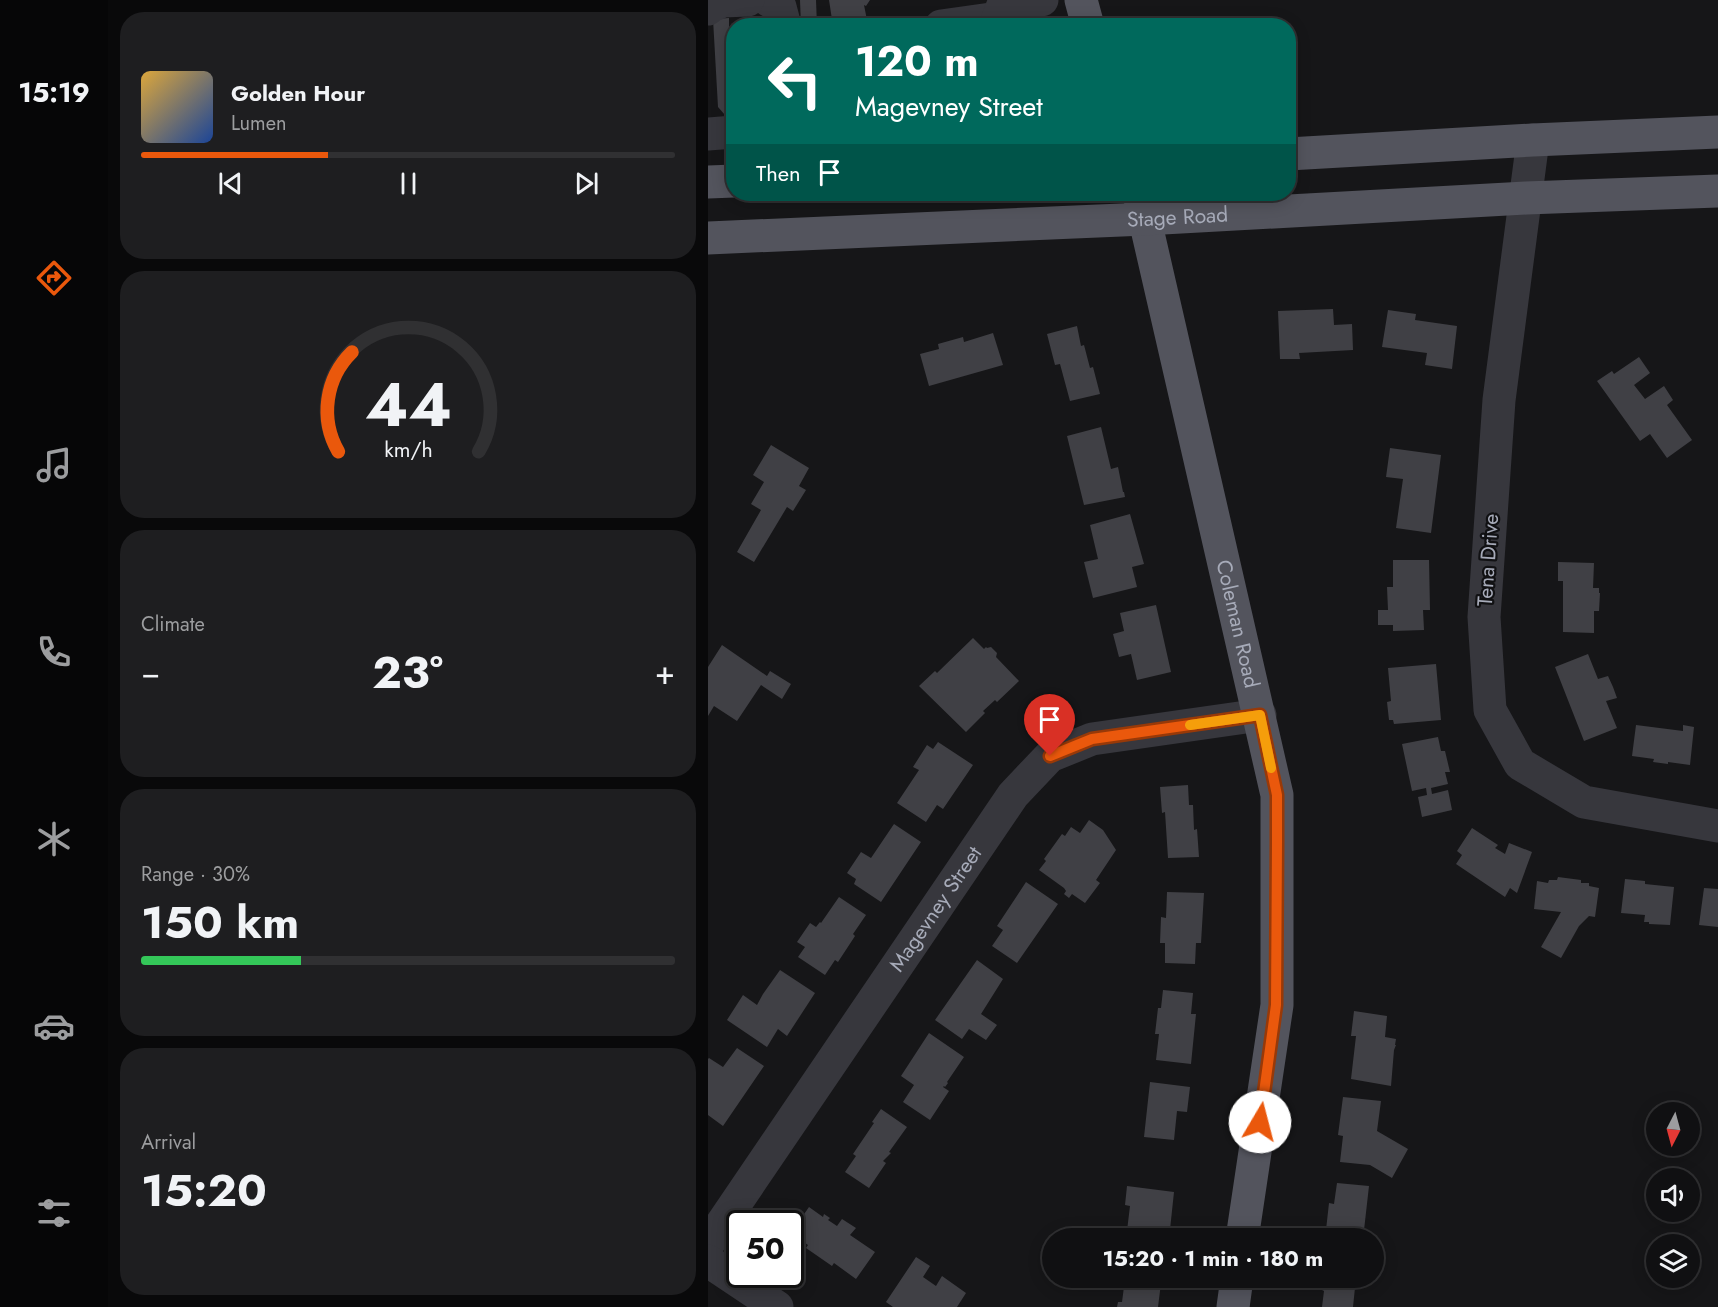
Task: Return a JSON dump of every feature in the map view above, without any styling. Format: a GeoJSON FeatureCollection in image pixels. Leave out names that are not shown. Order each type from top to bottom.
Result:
{"type":"FeatureCollection","features":[{"type":"Feature","properties":{"kind":"main road"},"geometry":{"type":"LineString","coordinates":[[1081,0],[1086,18]]}},
{"type":"Feature","properties":{"kind":"main road"},"geometry":{"type":"LineString","coordinates":[[1296,154],[1718,132]]}},
{"type":"Feature","properties":{"kind":"main road"},"geometry":{"type":"LineString","coordinates":[[708,183],[726,182]]}},
{"type":"Feature","properties":{"kind":"main road","name":"Stage Road"},"geometry":{"type":"LineString","coordinates":[[708,238],[1142,206],[1526,198],[1718,191]]}},
{"type":"Feature","properties":{"kind":"main road","name":"Coleman Road"},"geometry":{"type":"LineString","coordinates":[[1142,206],[1277,795],[1276,1005],[1244,1228]]}},
{"type":"Feature","properties":{"kind":"main road"},"geometry":{"type":"LineString","coordinates":[[1233,1307],[1236,1288]]}},
{"type":"Feature","properties":{"kind":"street"},"geometry":{"type":"LineString","coordinates":[[708,9],[723,1],[748,0]]}},
{"type":"Feature","properties":{"kind":"street"},"geometry":{"type":"LineString","coordinates":[[768,0],[780,7],[783,18]]}},
{"type":"Feature","properties":{"kind":"street"},"geometry":{"type":"LineString","coordinates":[[998,18],[1003,5],[1041,0]]}},
{"type":"Feature","properties":{"kind":"street"},"geometry":{"type":"LineString","coordinates":[[708,134],[726,133]]}},
{"type":"Feature","properties":{"kind":"street","name":"Tena Drive"},"geometry":{"type":"LineString","coordinates":[[1533,140],[1499,400],[1484,617],[1490,710],[1520,764],[1584,802],[1718,826]]}},
{"type":"Feature","properties":{"kind":"street","name":"Magevney Street"},"geometry":{"type":"LineString","coordinates":[[708,1244],[1013,795],[1050,756],[1092,739],[1260,715]]}},
{"type":"Feature","properties":{"kind":"street"},"geometry":{"type":"LineString","coordinates":[[708,1261],[777,1307]]}},
{"type":"Feature","properties":{"kind":"building"},"geometry":{"type":"Polygon","coordinates":[[[800,0],[816,0],[817,18],[801,18],[800,0]]]}},
{"type":"Feature","properties":{"kind":"building"},"geometry":{"type":"Polygon","coordinates":[[[829,0],[870,0],[866,6],[864,5],[867,18],[832,18],[829,0]]]}},
{"type":"Feature","properties":{"kind":"building"},"geometry":{"type":"Polygon","coordinates":[[[766,16],[766,18],[750,18],[766,16]]]}},
{"type":"Feature","properties":{"kind":"building"},"geometry":{"type":"Polygon","coordinates":[[[726,18],[726,115],[718,107],[713,19],[726,18]]]}},
{"type":"Feature","properties":{"kind":"building"},"geometry":{"type":"Polygon","coordinates":[[[1333,309],[1334,325],[1352,324],[1353,350],[1299,353],[1300,359],[1280,359],[1278,311],[1333,309]]]}},
{"type":"Feature","properties":{"kind":"building"},"geometry":{"type":"Polygon","coordinates":[[[1388,310],[1416,314],[1415,320],[1457,326],[1452,369],[1425,365],[1427,353],[1382,347],[1388,310]]]}},
{"type":"Feature","properties":{"kind":"building"},"geometry":{"type":"Polygon","coordinates":[[[1077,326],[1081,346],[1084,345],[1090,368],[1093,367],[1100,394],[1070,401],[1060,364],[1055,365],[1047,334],[1077,326]]]}},
{"type":"Feature","properties":{"kind":"building"},"geometry":{"type":"Polygon","coordinates":[[[993,333],[1003,365],[929,386],[920,354],[939,349],[938,344],[963,337],[964,342],[993,333]]]}},
{"type":"Feature","properties":{"kind":"building"},"geometry":{"type":"Polygon","coordinates":[[[1639,357],[1650,373],[1634,385],[1645,399],[1664,386],[1673,400],[1667,405],[1692,440],[1667,458],[1650,434],[1640,441],[1597,381],[1612,371],[1614,374],[1639,357]]]}},
{"type":"Feature","properties":{"kind":"building"},"geometry":{"type":"Polygon","coordinates":[[[1101,427],[1111,469],[1118,467],[1125,497],[1084,505],[1067,436],[1101,427]]]}},
{"type":"Feature","properties":{"kind":"building"},"geometry":{"type":"Polygon","coordinates":[[[771,445],[809,468],[799,486],[806,490],[793,511],[787,507],[754,562],[737,552],[761,510],[751,504],[764,482],[753,475],[771,445]]]}},
{"type":"Feature","properties":{"kind":"building"},"geometry":{"type":"Polygon","coordinates":[[[1390,448],[1441,455],[1431,533],[1396,528],[1403,479],[1386,477],[1390,448]]]}},
{"type":"Feature","properties":{"kind":"building"},"geometry":{"type":"Polygon","coordinates":[[[1130,514],[1144,564],[1132,567],[1137,587],[1093,598],[1084,562],[1098,559],[1090,525],[1130,514]]]}},
{"type":"Feature","properties":{"kind":"building"},"geometry":{"type":"Polygon","coordinates":[[[1393,560],[1429,560],[1430,610],[1423,610],[1424,630],[1393,631],[1393,625],[1378,625],[1378,610],[1388,610],[1387,587],[1393,587],[1393,560]]]}},
{"type":"Feature","properties":{"kind":"building"},"geometry":{"type":"Polygon","coordinates":[[[1558,562],[1594,563],[1593,588],[1599,588],[1600,593],[1599,611],[1594,611],[1594,633],[1563,632],[1563,581],[1558,581],[1558,562]]]}},
{"type":"Feature","properties":{"kind":"building"},"geometry":{"type":"Polygon","coordinates":[[[1156,605],[1171,672],[1137,680],[1131,654],[1119,657],[1113,634],[1124,631],[1120,613],[1156,605]]]}},
{"type":"Feature","properties":{"kind":"building"},"geometry":{"type":"Polygon","coordinates":[[[973,638],[984,649],[991,647],[997,653],[996,657],[1019,681],[997,702],[995,700],[983,711],[985,713],[966,732],[919,686],[935,671],[937,673],[973,638]]]}},
{"type":"Feature","properties":{"kind":"building"},"geometry":{"type":"Polygon","coordinates":[[[722,645],[767,676],[770,671],[791,684],[782,699],[761,685],[737,721],[714,706],[708,716],[708,667],[722,645]]]}},
{"type":"Feature","properties":{"kind":"building"},"geometry":{"type":"Polygon","coordinates":[[[1588,654],[1598,679],[1608,676],[1613,687],[1617,698],[1606,701],[1617,728],[1584,741],[1555,667],[1588,654]]]}},
{"type":"Feature","properties":{"kind":"building"},"geometry":{"type":"Polygon","coordinates":[[[1436,664],[1441,720],[1394,724],[1393,720],[1389,720],[1387,702],[1391,701],[1388,668],[1436,664]]]}},
{"type":"Feature","properties":{"kind":"building"},"geometry":{"type":"Polygon","coordinates":[[[1636,725],[1683,731],[1683,725],[1694,727],[1690,765],[1653,762],[1654,759],[1632,756],[1636,725]]]}},
{"type":"Feature","properties":{"kind":"building"},"geometry":{"type":"Polygon","coordinates":[[[1438,737],[1441,751],[1445,751],[1450,772],[1445,772],[1448,784],[1431,788],[1432,794],[1448,790],[1452,810],[1422,817],[1418,797],[1427,795],[1426,788],[1412,791],[1402,744],[1438,737]]]}},
{"type":"Feature","properties":{"kind":"building"},"geometry":{"type":"Polygon","coordinates":[[[938,742],[973,765],[943,809],[937,805],[926,822],[897,803],[919,770],[913,767],[927,745],[933,749],[938,742]]]}},
{"type":"Feature","properties":{"kind":"building"},"geometry":{"type":"Polygon","coordinates":[[[1188,785],[1189,805],[1193,805],[1194,830],[1197,829],[1199,857],[1168,858],[1165,812],[1162,813],[1160,787],[1188,785]]]}},
{"type":"Feature","properties":{"kind":"building"},"geometry":{"type":"Polygon","coordinates":[[[1089,820],[1103,830],[1116,850],[1096,880],[1100,883],[1085,903],[1072,894],[1069,898],[1064,894],[1066,891],[1064,888],[1039,870],[1062,834],[1065,836],[1071,827],[1080,833],[1089,820]]]}},
{"type":"Feature","properties":{"kind":"building"},"geometry":{"type":"Polygon","coordinates":[[[894,824],[921,842],[881,902],[854,884],[856,879],[847,873],[861,852],[871,858],[894,824]]]}},
{"type":"Feature","properties":{"kind":"building"},"geometry":{"type":"Polygon","coordinates":[[[1472,828],[1498,845],[1495,848],[1505,854],[1509,843],[1532,852],[1517,893],[1510,888],[1505,897],[1456,864],[1462,855],[1457,851],[1472,828]]]}},
{"type":"Feature","properties":{"kind":"building"},"geometry":{"type":"Polygon","coordinates":[[[1558,877],[1581,880],[1581,883],[1589,883],[1589,886],[1599,888],[1595,917],[1589,916],[1579,926],[1561,958],[1541,947],[1561,912],[1534,909],[1537,881],[1548,883],[1549,880],[1557,880],[1558,877]]]}},
{"type":"Feature","properties":{"kind":"building"},"geometry":{"type":"Polygon","coordinates":[[[1625,879],[1674,887],[1670,925],[1649,924],[1649,922],[1644,922],[1645,915],[1621,913],[1625,879]]]}},
{"type":"Feature","properties":{"kind":"building"},"geometry":{"type":"Polygon","coordinates":[[[1026,882],[1058,904],[1017,963],[992,946],[1003,930],[997,926],[1026,882]]]}},
{"type":"Feature","properties":{"kind":"building"},"geometry":{"type":"Polygon","coordinates":[[[1704,888],[1718,889],[1718,927],[1699,925],[1704,888]]]}},
{"type":"Feature","properties":{"kind":"building"},"geometry":{"type":"Polygon","coordinates":[[[1167,892],[1204,893],[1201,943],[1196,943],[1195,964],[1165,963],[1165,943],[1160,943],[1161,917],[1166,918],[1167,892]]]}},
{"type":"Feature","properties":{"kind":"building"},"geometry":{"type":"Polygon","coordinates":[[[839,897],[866,915],[838,962],[835,960],[825,975],[798,957],[805,947],[797,942],[810,923],[816,927],[821,923],[839,897]]]}},
{"type":"Feature","properties":{"kind":"building"},"geometry":{"type":"Polygon","coordinates":[[[977,960],[1003,979],[981,1014],[997,1025],[986,1040],[969,1029],[962,1039],[935,1020],[977,960]]]}},
{"type":"Feature","properties":{"kind":"building"},"geometry":{"type":"Polygon","coordinates":[[[780,970],[815,993],[787,1036],[778,1029],[767,1047],[727,1020],[743,995],[757,1005],[780,970]]]}},
{"type":"Feature","properties":{"kind":"building"},"geometry":{"type":"Polygon","coordinates":[[[1163,990],[1193,993],[1191,1014],[1196,1014],[1191,1064],[1156,1060],[1159,1034],[1155,1034],[1163,990]]]}},
{"type":"Feature","properties":{"kind":"building"},"geometry":{"type":"Polygon","coordinates":[[[1354,1011],[1387,1016],[1385,1037],[1396,1039],[1391,1086],[1351,1079],[1356,1036],[1351,1036],[1354,1011]]]}},
{"type":"Feature","properties":{"kind":"building"},"geometry":{"type":"Polygon","coordinates":[[[929,1033],[964,1057],[948,1083],[943,1087],[949,1091],[930,1120],[903,1102],[914,1085],[901,1076],[929,1033]]]}},
{"type":"Feature","properties":{"kind":"building"},"geometry":{"type":"Polygon","coordinates":[[[737,1048],[764,1066],[723,1126],[708,1115],[708,1059],[723,1067],[737,1048]]]}},
{"type":"Feature","properties":{"kind":"building"},"geometry":{"type":"Polygon","coordinates":[[[1150,1082],[1190,1087],[1187,1112],[1177,1111],[1174,1140],[1144,1137],[1150,1082]]]}},
{"type":"Feature","properties":{"kind":"building"},"geometry":{"type":"Polygon","coordinates":[[[1343,1097],[1381,1101],[1377,1131],[1408,1149],[1392,1178],[1370,1165],[1340,1162],[1343,1136],[1338,1135],[1343,1097]]]}},
{"type":"Feature","properties":{"kind":"building"},"geometry":{"type":"Polygon","coordinates":[[[881,1109],[907,1127],[889,1152],[891,1153],[883,1161],[886,1163],[869,1188],[845,1172],[856,1156],[853,1154],[881,1109]]]}},
{"type":"Feature","properties":{"kind":"building"},"geometry":{"type":"Polygon","coordinates":[[[1337,1183],[1369,1186],[1364,1228],[1326,1228],[1329,1203],[1334,1204],[1337,1183]]]}},
{"type":"Feature","properties":{"kind":"building"},"geometry":{"type":"Polygon","coordinates":[[[1127,1186],[1174,1192],[1170,1228],[1127,1228],[1130,1206],[1125,1205],[1127,1186]]]}},
{"type":"Feature","properties":{"kind":"building"},"geometry":{"type":"Polygon","coordinates":[[[809,1207],[823,1217],[824,1214],[830,1218],[828,1220],[837,1226],[842,1219],[856,1228],[850,1235],[875,1252],[856,1279],[834,1263],[832,1266],[806,1248],[808,1245],[804,1242],[804,1214],[809,1207]]]}},
{"type":"Feature","properties":{"kind":"building"},"geometry":{"type":"Polygon","coordinates":[[[916,1257],[930,1266],[923,1277],[936,1286],[942,1276],[966,1293],[957,1307],[893,1307],[886,1302],[916,1257]]]}},
{"type":"Feature","properties":{"kind":"building"},"geometry":{"type":"Polygon","coordinates":[[[1124,1288],[1160,1288],[1158,1307],[1117,1307],[1118,1302],[1122,1302],[1124,1288]]]}},
{"type":"Feature","properties":{"kind":"building"},"geometry":{"type":"Polygon","coordinates":[[[1322,1288],[1355,1288],[1353,1307],[1322,1307],[1324,1291],[1322,1288]]]}},
{"type":"Feature","properties":{"kind":"slow traffic"},"geometry":{"type":"LineString","coordinates":[[1190,725],[1260,715],[1271,768]]}},
{"type":"Feature","properties":{"kind":"route"},"geometry":{"type":"LineString","coordinates":[[1050,756],[1092,739],[1260,715],[1277,795],[1277,842],[1276,1005],[1260,1122]]}}]}
